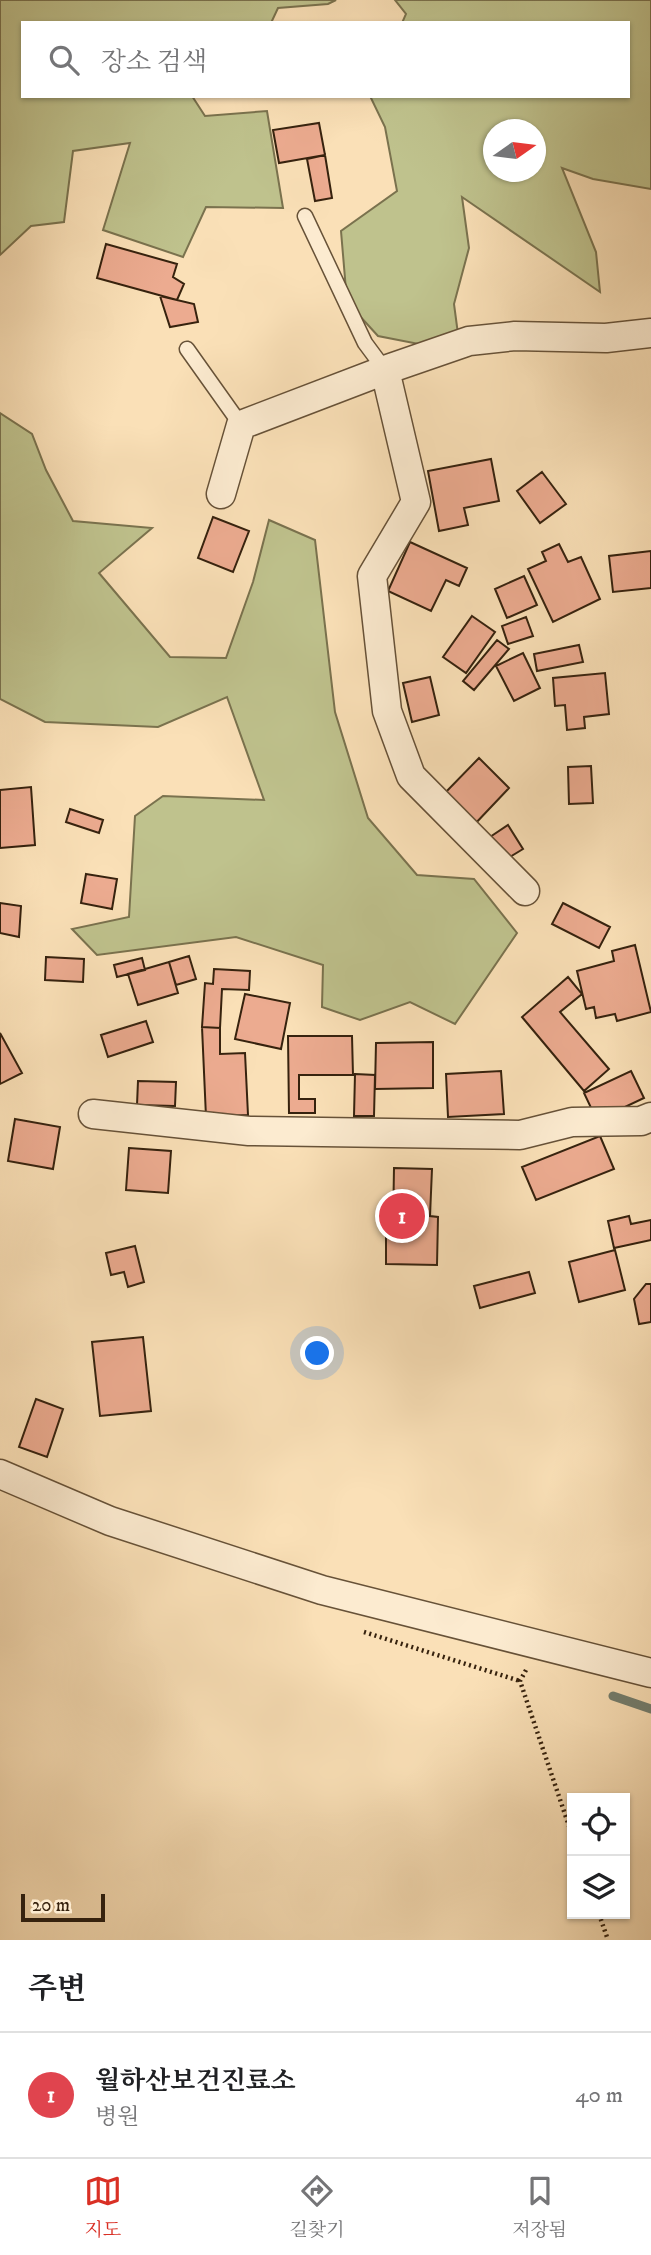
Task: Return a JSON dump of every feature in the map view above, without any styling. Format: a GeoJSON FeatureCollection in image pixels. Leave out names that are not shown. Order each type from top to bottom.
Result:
{"type":"FeatureCollection","features":[{"type":"Feature","properties":{"kind":"street"},"geometry":{"type":"LineString","coordinates":[[221,494],[241,425],[385,370],[469,341],[515,335],[606,338],[651,333]]}},
{"type":"Feature","properties":{"kind":"street"},"geometry":{"type":"LineString","coordinates":[[385,370],[416,502],[372,576],[387,711],[411,776],[525,891]]}},
{"type":"Feature","properties":{"kind":"street"},"geometry":{"type":"LineString","coordinates":[[93,1114],[249,1131],[520,1135],[572,1122],[641,1121],[651,1117]]}},
{"type":"Feature","properties":{"kind":"street"},"geometry":{"type":"LineString","coordinates":[[0,1474],[110,1521],[308,1586],[651,1673]]}},
{"type":"Feature","properties":{"kind":"lane"},"geometry":{"type":"LineString","coordinates":[[305,216],[365,342],[385,370]]}},
{"type":"Feature","properties":{"kind":"lane"},"geometry":{"type":"LineString","coordinates":[[187,349],[241,425]]}},
{"type":"Feature","properties":{"kind":"path"},"geometry":{"type":"LineString","coordinates":[[542,1646],[520,1681],[567,1820]]}},
{"type":"Feature","properties":{"kind":"path"},"geometry":{"type":"LineString","coordinates":[[601,1919],[608,1940]]}},
{"type":"Feature","properties":{"kind":"green space"},"geometry":{"type":"Polygon","coordinates":[[[0,0],[336,0],[328,4],[278,8],[272,21],[21,21],[21,98],[193,98],[205,116],[267,111],[283,208],[206,207],[183,257],[103,230],[130,143],[73,151],[64,222],[31,226],[0,255],[0,0]]]}},
{"type":"Feature","properties":{"kind":"green space"},"geometry":{"type":"Polygon","coordinates":[[[395,0],[651,0],[651,189],[593,179],[562,168],[596,252],[600,292],[462,197],[469,248],[454,304],[458,334],[434,347],[378,336],[347,302],[341,231],[397,191],[385,127],[371,98],[630,98],[630,21],[403,21],[406,14],[395,0]]]}},
{"type":"Feature","properties":{"kind":"green space"},"geometry":{"type":"Polygon","coordinates":[[[0,413],[32,434],[46,470],[73,521],[152,528],[99,573],[170,657],[226,658],[253,582],[269,520],[315,540],[335,712],[368,818],[417,875],[474,879],[517,933],[455,1024],[410,1002],[360,1020],[322,1007],[323,965],[236,937],[97,955],[72,929],[129,917],[135,816],[163,796],[264,800],[227,697],[158,727],[45,722],[0,699],[0,413]]]}},
{"type":"Feature","properties":{"kind":"building"},"geometry":{"type":"Polygon","coordinates":[[[319,123],[325,155],[279,163],[273,130],[319,123]]]}},
{"type":"Feature","properties":{"kind":"building"},"geometry":{"type":"Polygon","coordinates":[[[325,155],[332,198],[315,201],[307,159],[325,155]]]}},
{"type":"Feature","properties":{"kind":"building"},"geometry":{"type":"Polygon","coordinates":[[[106,244],[177,264],[173,277],[184,284],[177,300],[97,278],[106,244]]]}},
{"type":"Feature","properties":{"kind":"building"},"geometry":{"type":"Polygon","coordinates":[[[160,296],[194,304],[198,322],[170,327],[160,296]]]}},
{"type":"Feature","properties":{"kind":"building"},"geometry":{"type":"Polygon","coordinates":[[[491,459],[499,501],[464,508],[468,525],[439,531],[428,471],[491,459]]]}},
{"type":"Feature","properties":{"kind":"building"},"geometry":{"type":"Polygon","coordinates":[[[542,472],[566,504],[540,523],[517,491],[542,472]]]}},
{"type":"Feature","properties":{"kind":"building"},"geometry":{"type":"Polygon","coordinates":[[[213,517],[249,531],[233,572],[198,558],[213,517]]]}},
{"type":"Feature","properties":{"kind":"building"},"geometry":{"type":"Polygon","coordinates":[[[410,542],[467,568],[459,586],[446,580],[431,611],[388,591],[410,542]]]}},
{"type":"Feature","properties":{"kind":"building"},"geometry":{"type":"Polygon","coordinates":[[[559,544],[568,562],[581,557],[600,599],[553,622],[528,569],[546,561],[542,552],[559,544]]]}},
{"type":"Feature","properties":{"kind":"building"},"geometry":{"type":"Polygon","coordinates":[[[651,551],[651,588],[613,592],[609,556],[651,551]]]}},
{"type":"Feature","properties":{"kind":"building"},"geometry":{"type":"Polygon","coordinates":[[[524,576],[537,605],[507,618],[495,589],[524,576]]]}},
{"type":"Feature","properties":{"kind":"building"},"geometry":{"type":"Polygon","coordinates":[[[472,616],[495,632],[466,673],[443,657],[472,616]]]}},
{"type":"Feature","properties":{"kind":"building"},"geometry":{"type":"Polygon","coordinates":[[[526,617],[533,636],[508,644],[502,626],[526,617]]]}},
{"type":"Feature","properties":{"kind":"building"},"geometry":{"type":"Polygon","coordinates":[[[497,640],[509,649],[474,690],[463,681],[497,640]]]}},
{"type":"Feature","properties":{"kind":"building"},"geometry":{"type":"Polygon","coordinates":[[[579,645],[583,662],[537,671],[534,654],[579,645]]]}},
{"type":"Feature","properties":{"kind":"building"},"geometry":{"type":"Polygon","coordinates":[[[523,653],[540,688],[514,701],[496,666],[523,653]]]}},
{"type":"Feature","properties":{"kind":"building"},"geometry":{"type":"Polygon","coordinates":[[[605,673],[609,714],[584,717],[585,728],[567,730],[565,705],[555,706],[553,678],[605,673]]]}},
{"type":"Feature","properties":{"kind":"building"},"geometry":{"type":"Polygon","coordinates":[[[430,677],[439,715],[412,722],[403,683],[430,677]]]}},
{"type":"Feature","properties":{"kind":"building"},"geometry":{"type":"Polygon","coordinates":[[[479,758],[509,788],[473,826],[442,796],[479,758]]]}},
{"type":"Feature","properties":{"kind":"building"},"geometry":{"type":"Polygon","coordinates":[[[591,766],[593,803],[569,804],[568,767],[591,766]]]}},
{"type":"Feature","properties":{"kind":"building"},"geometry":{"type":"Polygon","coordinates":[[[31,787],[35,845],[0,848],[0,790],[31,787]]]}},
{"type":"Feature","properties":{"kind":"building"},"geometry":{"type":"Polygon","coordinates":[[[70,809],[103,820],[99,833],[66,822],[70,809]]]}},
{"type":"Feature","properties":{"kind":"building"},"geometry":{"type":"Polygon","coordinates":[[[508,825],[523,849],[505,860],[490,837],[508,825]]]}},
{"type":"Feature","properties":{"kind":"building"},"geometry":{"type":"Polygon","coordinates":[[[86,874],[117,879],[112,909],[81,903],[86,874]]]}},
{"type":"Feature","properties":{"kind":"building"},"geometry":{"type":"Polygon","coordinates":[[[0,903],[21,906],[19,937],[0,933],[0,903]]]}},
{"type":"Feature","properties":{"kind":"building"},"geometry":{"type":"Polygon","coordinates":[[[563,903],[610,927],[599,948],[552,924],[563,903]]]}},
{"type":"Feature","properties":{"kind":"building"},"geometry":{"type":"Polygon","coordinates":[[[635,945],[651,1012],[617,1021],[615,1014],[596,1018],[594,1007],[586,1009],[577,971],[614,961],[612,951],[635,945]]]}},
{"type":"Feature","properties":{"kind":"building"},"geometry":{"type":"Polygon","coordinates":[[[189,956],[196,979],[176,985],[169,962],[189,956]]]}},
{"type":"Feature","properties":{"kind":"building"},"geometry":{"type":"Polygon","coordinates":[[[46,957],[84,959],[83,982],[45,980],[46,957]]]}},
{"type":"Feature","properties":{"kind":"building"},"geometry":{"type":"Polygon","coordinates":[[[142,958],[145,970],[117,977],[114,965],[142,958]]]}},
{"type":"Feature","properties":{"kind":"building"},"geometry":{"type":"Polygon","coordinates":[[[169,962],[178,993],[138,1005],[128,974],[169,962]]]}},
{"type":"Feature","properties":{"kind":"building"},"geometry":{"type":"Polygon","coordinates":[[[214,969],[250,971],[249,990],[222,989],[220,1028],[202,1027],[205,983],[213,984],[214,969]]]}},
{"type":"Feature","properties":{"kind":"building"},"geometry":{"type":"Polygon","coordinates":[[[568,977],[582,994],[560,1012],[609,1069],[584,1091],[522,1017],[568,977]]]}},
{"type":"Feature","properties":{"kind":"building"},"geometry":{"type":"Polygon","coordinates":[[[245,994],[290,1003],[281,1049],[235,1039],[245,994]]]}},
{"type":"Feature","properties":{"kind":"building"},"geometry":{"type":"Polygon","coordinates":[[[146,1021],[153,1042],[108,1057],[101,1035],[146,1021]]]}},
{"type":"Feature","properties":{"kind":"building"},"geometry":{"type":"Polygon","coordinates":[[[202,1027],[220,1028],[220,1054],[245,1053],[248,1115],[206,1117],[202,1027]]]}},
{"type":"Feature","properties":{"kind":"building"},"geometry":{"type":"Polygon","coordinates":[[[0,1033],[22,1073],[0,1084],[0,1033]]]}},
{"type":"Feature","properties":{"kind":"building"},"geometry":{"type":"Polygon","coordinates":[[[288,1036],[352,1036],[353,1075],[299,1075],[299,1099],[315,1099],[315,1113],[289,1113],[288,1036]]]}},
{"type":"Feature","properties":{"kind":"building"},"geometry":{"type":"Polygon","coordinates":[[[433,1042],[433,1088],[375,1089],[376,1043],[433,1042]]]}},
{"type":"Feature","properties":{"kind":"building"},"geometry":{"type":"Polygon","coordinates":[[[501,1071],[504,1114],[448,1117],[446,1074],[501,1071]]]}},
{"type":"Feature","properties":{"kind":"building"},"geometry":{"type":"Polygon","coordinates":[[[631,1071],[644,1098],[606,1116],[593,1112],[584,1093],[631,1071]]]}},
{"type":"Feature","properties":{"kind":"building"},"geometry":{"type":"Polygon","coordinates":[[[355,1074],[375,1075],[374,1116],[354,1116],[355,1074]]]}},
{"type":"Feature","properties":{"kind":"building"},"geometry":{"type":"Polygon","coordinates":[[[138,1081],[176,1082],[175,1106],[137,1105],[138,1081]]]}},
{"type":"Feature","properties":{"kind":"building"},"geometry":{"type":"Polygon","coordinates":[[[15,1119],[60,1127],[53,1169],[8,1161],[15,1119]]]}},
{"type":"Feature","properties":{"kind":"building"},"geometry":{"type":"Polygon","coordinates":[[[600,1136],[614,1169],[536,1200],[522,1167],[600,1136]]]}},
{"type":"Feature","properties":{"kind":"building"},"geometry":{"type":"Polygon","coordinates":[[[129,1148],[171,1151],[168,1193],[126,1190],[129,1148]]]}},
{"type":"Feature","properties":{"kind":"building"},"geometry":{"type":"Polygon","coordinates":[[[394,1168],[432,1169],[430,1216],[438,1217],[437,1265],[386,1264],[386,1235],[393,1228],[394,1168]]]}},
{"type":"Feature","properties":{"kind":"building"},"geometry":{"type":"Polygon","coordinates":[[[629,1216],[631,1224],[651,1220],[651,1240],[614,1248],[608,1221],[629,1216]]]}},
{"type":"Feature","properties":{"kind":"building"},"geometry":{"type":"Polygon","coordinates":[[[135,1246],[144,1282],[128,1287],[124,1272],[111,1275],[106,1253],[135,1246]]]}},
{"type":"Feature","properties":{"kind":"building"},"geometry":{"type":"Polygon","coordinates":[[[615,1250],[625,1290],[579,1302],[569,1262],[615,1250]]]}},
{"type":"Feature","properties":{"kind":"building"},"geometry":{"type":"Polygon","coordinates":[[[529,1272],[535,1293],[480,1308],[474,1286],[529,1272]]]}},
{"type":"Feature","properties":{"kind":"building"},"geometry":{"type":"Polygon","coordinates":[[[646,1284],[651,1284],[651,1322],[639,1324],[634,1299],[646,1284]]]}},
{"type":"Feature","properties":{"kind":"building"},"geometry":{"type":"Polygon","coordinates":[[[143,1337],[151,1411],[100,1416],[92,1342],[143,1337]]]}},
{"type":"Feature","properties":{"kind":"building"},"geometry":{"type":"Polygon","coordinates":[[[36,1399],[63,1409],[47,1457],[19,1447],[36,1399]]]}},
{"type":"Feature","properties":{"kind":"waterway"},"geometry":{"type":"LineString","coordinates":[[613,1696],[651,1709]]}},
{"type":"Feature","properties":{"kind":"place","name":"월하산보건진료소"},"geometry":{"type":"Point","coordinates":[402,1216]}}]}
